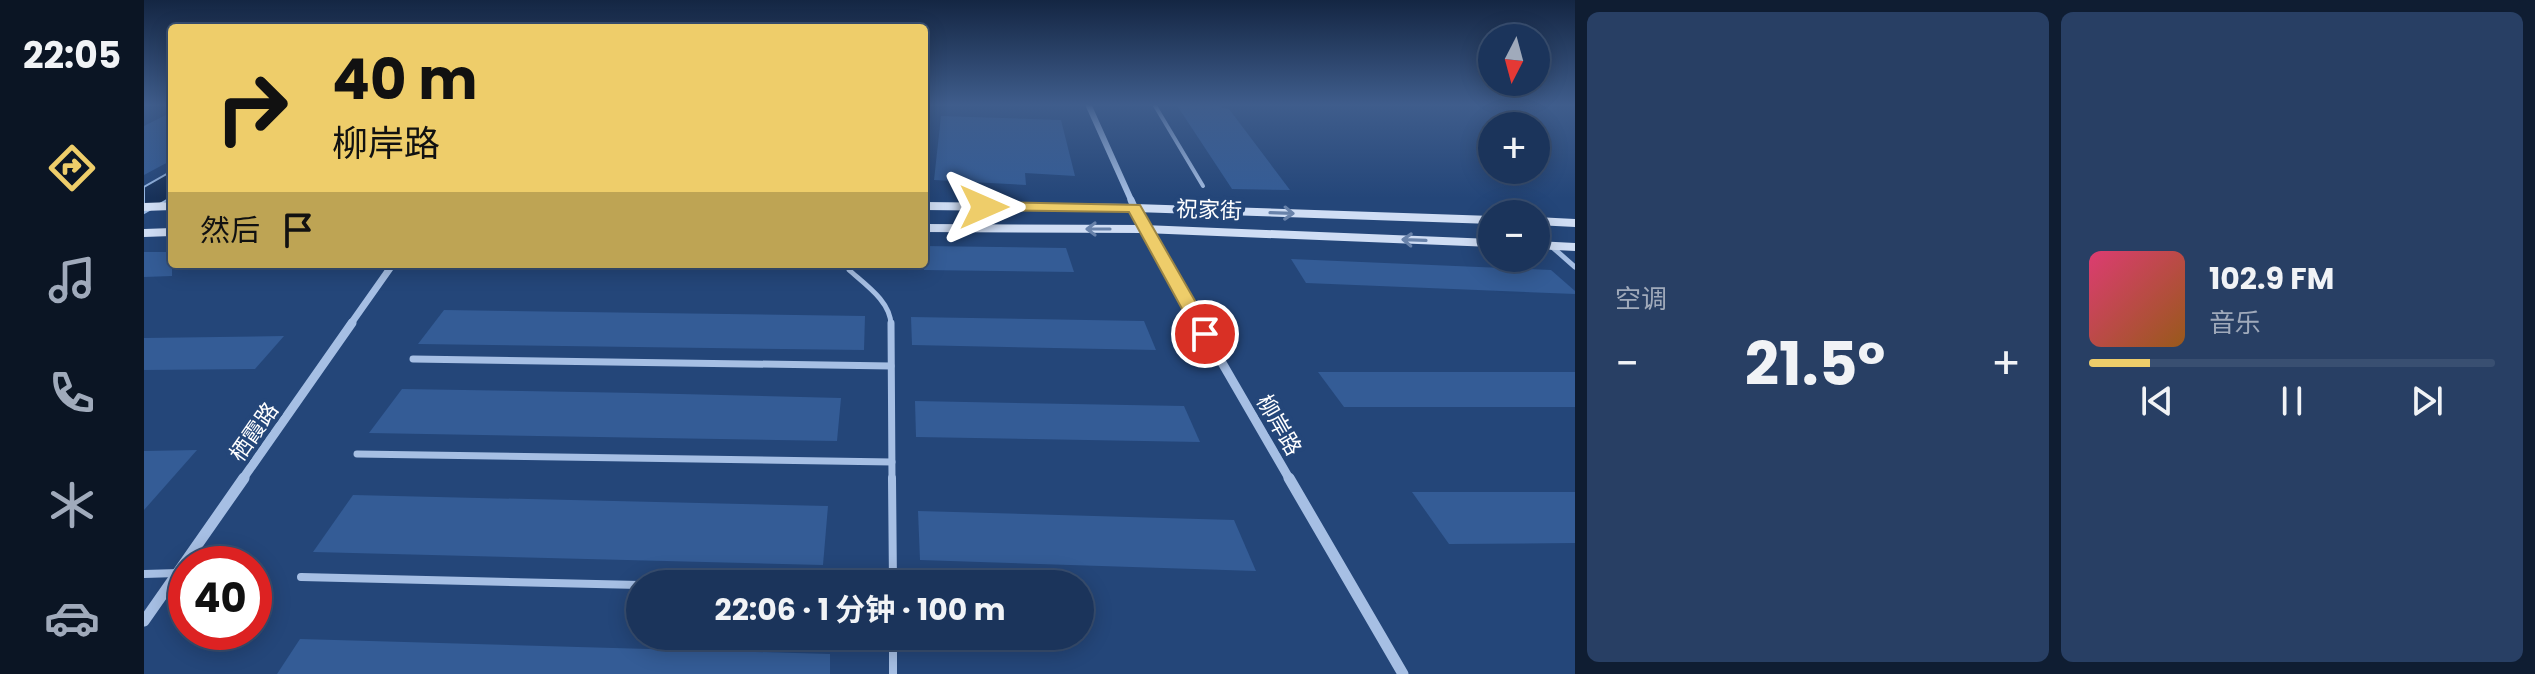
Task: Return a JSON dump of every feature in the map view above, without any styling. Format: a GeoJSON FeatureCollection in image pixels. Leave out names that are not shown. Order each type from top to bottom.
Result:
{"type":"FeatureCollection","features":[{"type":"Feature","properties":{"kind":"street","name":"柳岸路"},"geometry":{"type":"LineString","coordinates":[[1102,135],[1144,229],[1403,674]]}},
{"type":"Feature","properties":{"kind":"street"},"geometry":{"type":"LineString","coordinates":[[144,207],[168,206]]}},
{"type":"Feature","properties":{"kind":"street","name":"祝家街"},"geometry":{"type":"LineString","coordinates":[[928,206],[1135,208],[1478,220]]}},
{"type":"Feature","properties":{"kind":"street"},"geometry":{"type":"LineString","coordinates":[[1550,222],[1575,223]]}},
{"type":"Feature","properties":{"kind":"street","name":"祝家街"},"geometry":{"type":"LineString","coordinates":[[928,228],[1144,229],[1478,242]]}},
{"type":"Feature","properties":{"kind":"street"},"geometry":{"type":"LineString","coordinates":[[144,233],[168,232]]}},
{"type":"Feature","properties":{"kind":"street"},"geometry":{"type":"LineString","coordinates":[[1550,245],[1575,247]]}},
{"type":"Feature","properties":{"kind":"street","name":"栖霞路"},"geometry":{"type":"LineString","coordinates":[[197,546],[390,268]]}},
{"type":"Feature","properties":{"kind":"street","name":"栖霞路"},"geometry":{"type":"LineString","coordinates":[[144,621],[168,587]]}},
{"type":"Feature","properties":{"kind":"lane"},"geometry":{"type":"LineString","coordinates":[[1173,135],[1203,186]]}},
{"type":"Feature","properties":{"kind":"lane"},"geometry":{"type":"LineString","coordinates":[[1550,250],[1575,267]]}},
{"type":"Feature","properties":{"kind":"lane"},"geometry":{"type":"LineString","coordinates":[[849,268],[891,313],[893,570]]}},
{"type":"Feature","properties":{"kind":"lane"},"geometry":{"type":"LineString","coordinates":[[413,359],[891,366]]}},
{"type":"Feature","properties":{"kind":"lane"},"geometry":{"type":"LineString","coordinates":[[357,454],[892,462]]}},
{"type":"Feature","properties":{"kind":"lane"},"geometry":{"type":"LineString","coordinates":[[144,574],[168,573]]}},
{"type":"Feature","properties":{"kind":"lane"},"geometry":{"type":"LineString","coordinates":[[301,577],[626,585]]}},
{"type":"Feature","properties":{"kind":"lane"},"geometry":{"type":"LineString","coordinates":[[893,650],[893,674]]}},
{"type":"Feature","properties":{"kind":"water"},"geometry":{"type":"Polygon","coordinates":[[[168,173],[168,199],[144,213],[144,187],[168,173]]]}},
{"type":"Feature","properties":{"kind":"building"},"geometry":{"type":"Polygon","coordinates":[[[144,135],[168,135],[168,162],[144,175],[144,135]]]}},
{"type":"Feature","properties":{"kind":"building"},"geometry":{"type":"Polygon","coordinates":[[[939,135],[1065,135],[1075,176],[1025,173],[1026,185],[934,180],[939,135]]]}},
{"type":"Feature","properties":{"kind":"building"},"geometry":{"type":"Polygon","coordinates":[[[1197,135],[1249,135],[1290,190],[1232,189],[1197,135]]]}},
{"type":"Feature","properties":{"kind":"building"},"geometry":{"type":"Polygon","coordinates":[[[928,246],[1066,248],[1074,272],[924,270],[928,268],[928,246]]]}},
{"type":"Feature","properties":{"kind":"building"},"geometry":{"type":"Polygon","coordinates":[[[144,252],[168,252],[168,268],[172,268],[172,276],[144,277],[144,252]]]}},
{"type":"Feature","properties":{"kind":"building"},"geometry":{"type":"Polygon","coordinates":[[[1291,259],[1478,267],[1478,272],[1551,270],[1575,294],[1306,283],[1291,259]]]}},
{"type":"Feature","properties":{"kind":"building"},"geometry":{"type":"Polygon","coordinates":[[[444,310],[865,316],[864,350],[418,344],[444,310]]]}},
{"type":"Feature","properties":{"kind":"building"},"geometry":{"type":"Polygon","coordinates":[[[911,317],[1144,321],[1156,350],[912,345],[911,317]]]}},
{"type":"Feature","properties":{"kind":"building"},"geometry":{"type":"Polygon","coordinates":[[[284,336],[255,369],[144,370],[144,338],[284,336]]]}},
{"type":"Feature","properties":{"kind":"building"},"geometry":{"type":"Polygon","coordinates":[[[1318,372],[1575,372],[1575,407],[1344,407],[1318,372]]]}},
{"type":"Feature","properties":{"kind":"building"},"geometry":{"type":"Polygon","coordinates":[[[402,389],[841,398],[837,441],[369,433],[402,389]]]}},
{"type":"Feature","properties":{"kind":"building"},"geometry":{"type":"Polygon","coordinates":[[[915,401],[1184,406],[1200,442],[916,437],[915,401]]]}},
{"type":"Feature","properties":{"kind":"building"},"geometry":{"type":"Polygon","coordinates":[[[197,450],[144,510],[144,451],[197,450]]]}},
{"type":"Feature","properties":{"kind":"building"},"geometry":{"type":"Polygon","coordinates":[[[1412,492],[1575,492],[1575,543],[1449,544],[1412,492]]]}},
{"type":"Feature","properties":{"kind":"building"},"geometry":{"type":"Polygon","coordinates":[[[353,495],[828,506],[823,565],[313,552],[353,495]]]}},
{"type":"Feature","properties":{"kind":"building"},"geometry":{"type":"Polygon","coordinates":[[[918,511],[1234,520],[1256,571],[920,560],[918,511]]]}},
{"type":"Feature","properties":{"kind":"building"},"geometry":{"type":"Polygon","coordinates":[[[300,639],[830,654],[830,674],[277,674],[300,639]]]}},
{"type":"Feature","properties":{"kind":"route"},"geometry":{"type":"LineString","coordinates":[[984,207],[1135,208],[1205,334]]}}]}
